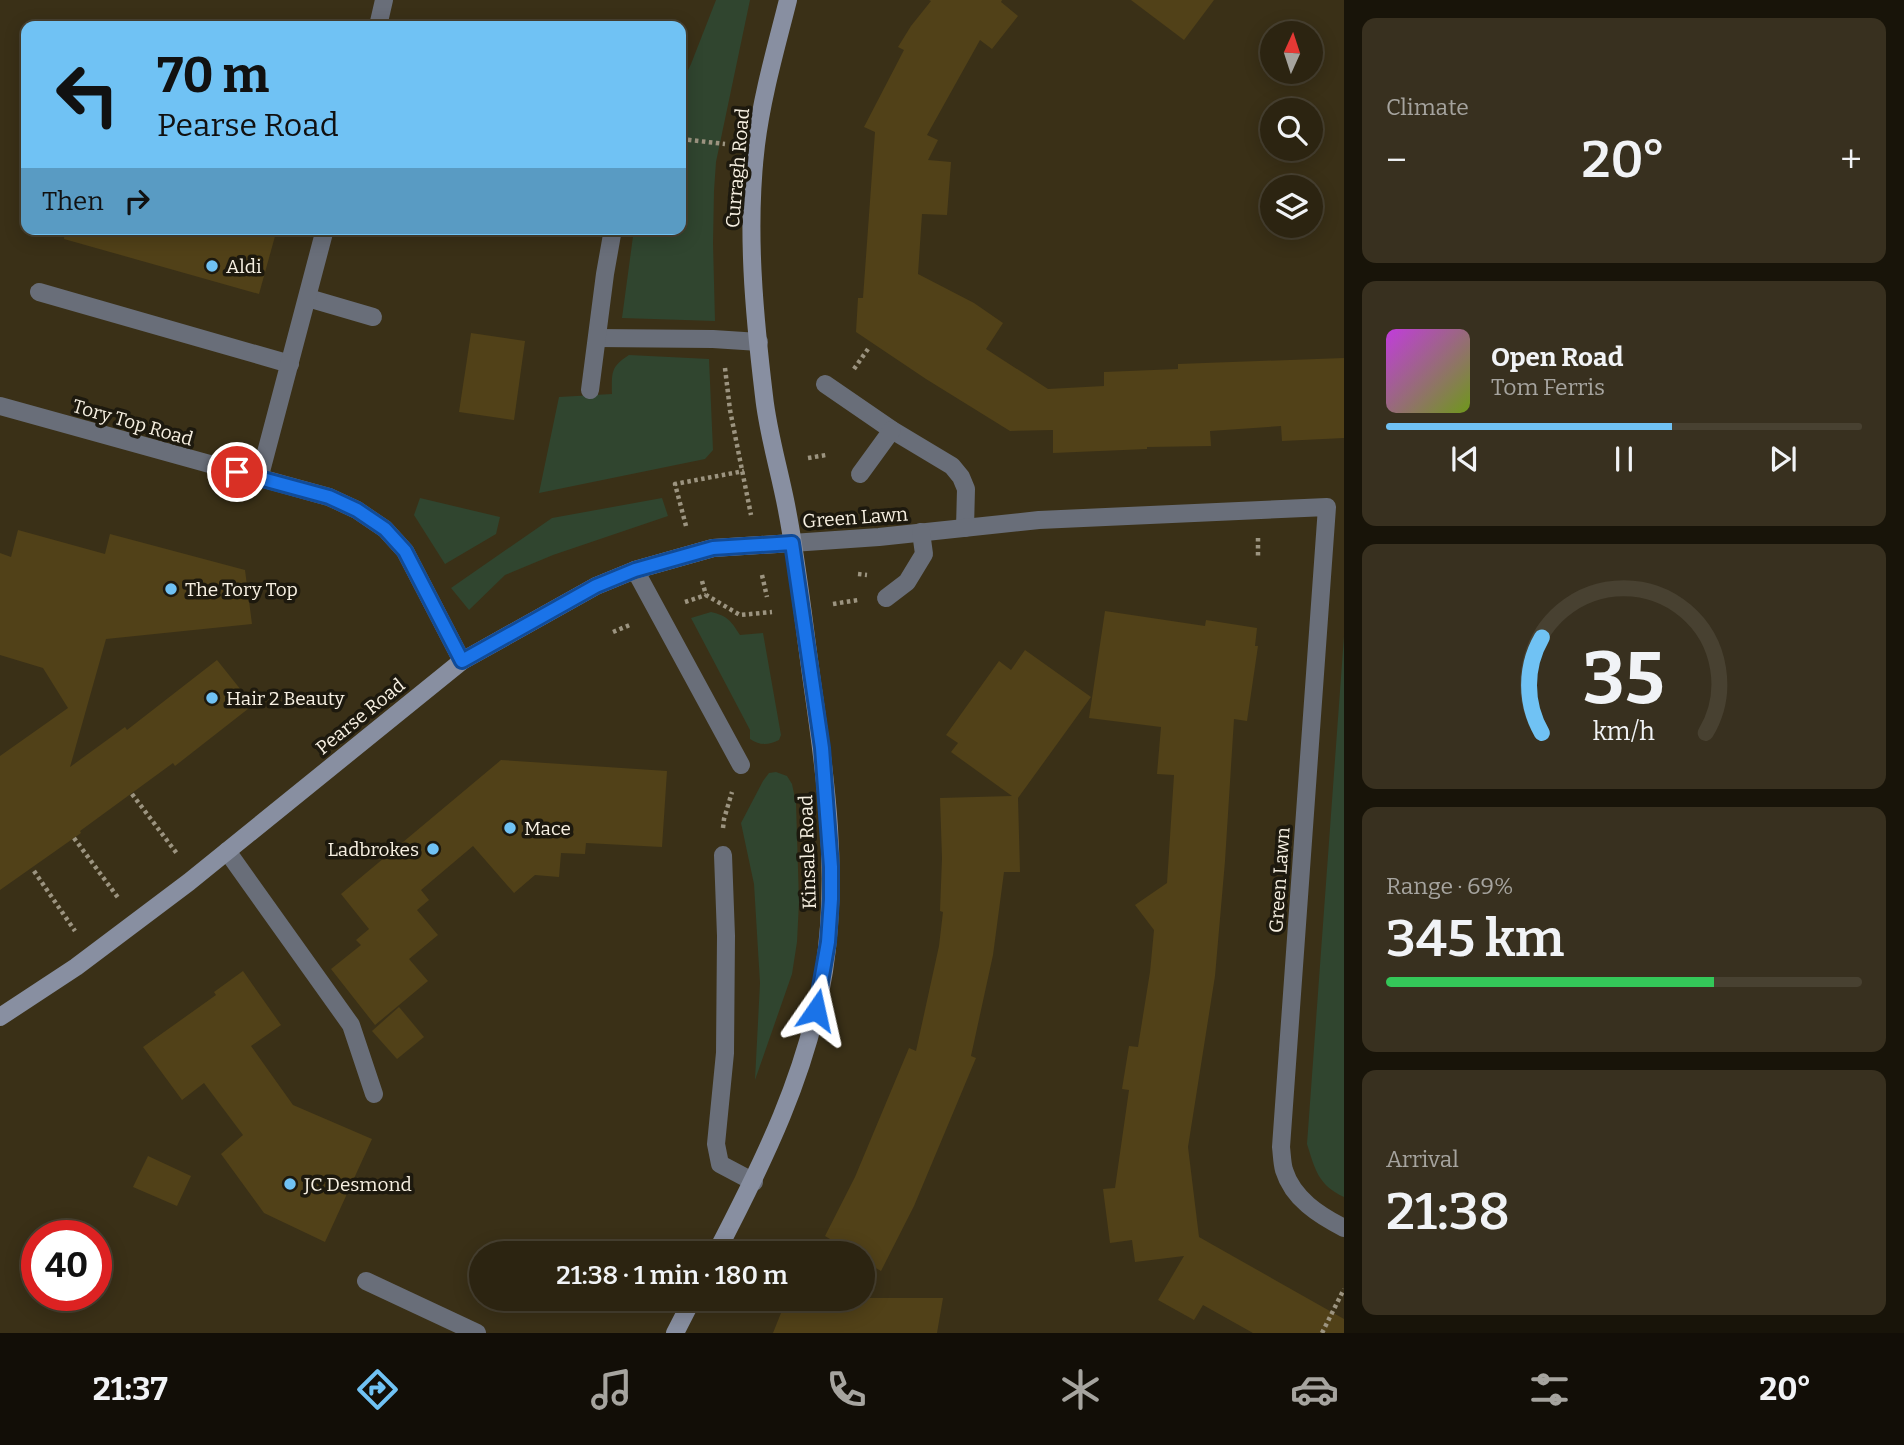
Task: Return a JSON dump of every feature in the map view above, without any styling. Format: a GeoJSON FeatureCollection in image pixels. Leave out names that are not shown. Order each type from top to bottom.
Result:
{"type":"FeatureCollection","features":[{"type":"Feature","properties":{"kind":"street"},"geometry":{"type":"LineString","coordinates":[[379,21],[384,0]]}},
{"type":"Feature","properties":{"kind":"street","name":"Curragh Road"},"geometry":{"type":"LineString","coordinates":[[787,512],[766,412],[752,262],[752,200],[757,144],[788,0]]}},
{"type":"Feature","properties":{"kind":"street"},"geometry":{"type":"LineString","coordinates":[[259,479],[324,235]]}},
{"type":"Feature","properties":{"kind":"street"},"geometry":{"type":"LineString","coordinates":[[590,390],[612,235]]}},
{"type":"Feature","properties":{"kind":"street"},"geometry":{"type":"LineString","coordinates":[[39,292],[290,364]]}},
{"type":"Feature","properties":{"kind":"street"},"geometry":{"type":"LineString","coordinates":[[308,298],[373,317]]}},
{"type":"Feature","properties":{"kind":"street"},"geometry":{"type":"LineString","coordinates":[[597,338],[759,342]]}},
{"type":"Feature","properties":{"kind":"street"},"geometry":{"type":"LineString","coordinates":[[825,384],[952,467],[961,477],[966,489],[965,528]]}},
{"type":"Feature","properties":{"kind":"street","name":"Tory Top Road"},"geometry":{"type":"LineString","coordinates":[[0,406],[329,497],[357,510],[385,529],[405,551],[462,661]]}},
{"type":"Feature","properties":{"kind":"street"},"geometry":{"type":"LineString","coordinates":[[860,474],[891,429]]}},
{"type":"Feature","properties":{"kind":"street","name":"Green Lawn"},"geometry":{"type":"LineString","coordinates":[[792,543],[1039,520],[1335,508],[1281,1147],[1284,1170],[1295,1192],[1310,1208],[1344,1228]]}},
{"type":"Feature","properties":{"kind":"street","name":"Kinsale Road"},"geometry":{"type":"LineString","coordinates":[[722,1241],[754,1182],[799,1074],[824,972],[830,918],[831,867],[822,748],[787,512]]}},
{"type":"Feature","properties":{"kind":"street","name":"Green Lawn"},"geometry":{"type":"LineString","coordinates":[[886,598],[907,582],[924,554],[921,533]]}},
{"type":"Feature","properties":{"kind":"street","name":"Pearse Road"},"geometry":{"type":"LineString","coordinates":[[0,1017],[91,955],[194,878],[462,661],[596,586],[635,570],[713,548],[792,543]]}},
{"type":"Feature","properties":{"kind":"street"},"geometry":{"type":"LineString","coordinates":[[635,570],[741,765]]}},
{"type":"Feature","properties":{"kind":"street"},"geometry":{"type":"LineString","coordinates":[[227,851],[351,1025],[374,1094]]}},
{"type":"Feature","properties":{"kind":"street"},"geometry":{"type":"LineString","coordinates":[[723,855],[726,936],[725,1053],[716,1144],[720,1164],[754,1182]]}},
{"type":"Feature","properties":{"kind":"street"},"geometry":{"type":"LineString","coordinates":[[366,1281],[477,1333]]}},
{"type":"Feature","properties":{"kind":"street"},"geometry":{"type":"LineString","coordinates":[[675,1333],[686,1311]]}},
{"type":"Feature","properties":{"kind":"path"},"geometry":{"type":"LineString","coordinates":[[726,156],[730,133]]}},
{"type":"Feature","properties":{"kind":"path"},"geometry":{"type":"LineString","coordinates":[[686,140],[727,144]]}},
{"type":"Feature","properties":{"kind":"path"},"geometry":{"type":"LineString","coordinates":[[722,340],[730,410],[767,599]]}},
{"type":"Feature","properties":{"kind":"path"},"geometry":{"type":"LineString","coordinates":[[851,374],[868,349]]}},
{"type":"Feature","properties":{"kind":"path"},"geometry":{"type":"LineString","coordinates":[[675,484],[706,594],[740,615],[802,609],[861,599]]}},
{"type":"Feature","properties":{"kind":"path"},"geometry":{"type":"LineString","coordinates":[[858,573],[860,586]]}},
{"type":"Feature","properties":{"kind":"path"},"geometry":{"type":"LineString","coordinates":[[677,604],[706,594]]}},
{"type":"Feature","properties":{"kind":"path"},"geometry":{"type":"LineString","coordinates":[[723,855],[724,819],[741,765]]}},
{"type":"Feature","properties":{"kind":"path"},"geometry":{"type":"LineString","coordinates":[[132,794],[194,878]]}},
{"type":"Feature","properties":{"kind":"path"},"geometry":{"type":"LineString","coordinates":[[74,838],[136,922]]}},
{"type":"Feature","properties":{"kind":"path"},"geometry":{"type":"LineString","coordinates":[[33,871],[91,955]]}},
{"type":"Feature","properties":{"kind":"path"},"geometry":{"type":"LineString","coordinates":[[1322,1333],[1344,1289]]}},
{"type":"Feature","properties":{"kind":"green space"},"geometry":{"type":"Polygon","coordinates":[[[716,0],[750,0],[716,162],[713,243],[715,321],[622,318],[633,235],[686,235],[686,74],[716,0]]]}},
{"type":"Feature","properties":{"kind":"green space"},"geometry":{"type":"Polygon","coordinates":[[[629,355],[709,359],[713,450],[705,459],[539,493],[559,397],[612,394],[613,371],[618,363],[629,355]]]}},
{"type":"Feature","properties":{"kind":"green space"},"geometry":{"type":"Polygon","coordinates":[[[420,498],[500,517],[496,534],[445,564],[414,515],[420,498]]]}},
{"type":"Feature","properties":{"kind":"green space"},"geometry":{"type":"Polygon","coordinates":[[[662,498],[668,516],[553,555],[505,575],[469,610],[451,588],[552,518],[662,498]]]}},
{"type":"Feature","properties":{"kind":"green space"},"geometry":{"type":"Polygon","coordinates":[[[711,612],[728,620],[740,635],[763,633],[781,735],[779,740],[764,744],[750,739],[750,730],[691,618],[711,612]]]}},
{"type":"Feature","properties":{"kind":"green space"},"geometry":{"type":"Polygon","coordinates":[[[1344,636],[1344,1197],[1323,1182],[1315,1169],[1307,1144],[1344,636]]]}},
{"type":"Feature","properties":{"kind":"green space"},"geometry":{"type":"Polygon","coordinates":[[[776,772],[787,776],[792,784],[796,803],[799,902],[797,942],[792,974],[755,1080],[760,983],[754,884],[741,823],[763,781],[769,773],[776,772]]]}},
{"type":"Feature","properties":{"kind":"building"},"geometry":{"type":"Polygon","coordinates":[[[929,0],[1002,0],[1001,2],[1018,16],[992,49],[980,40],[927,135],[938,140],[928,160],[951,162],[947,215],[922,214],[918,274],[974,303],[1003,323],[986,349],[1048,389],[1104,386],[1104,372],[1178,369],[1178,364],[1344,358],[1344,438],[1282,441],[1281,426],[1210,431],[1211,446],[1053,453],[1053,430],[1010,431],[856,332],[858,298],[863,298],[875,132],[864,127],[904,50],[898,47],[931,1],[929,0]]]}},
{"type":"Feature","properties":{"kind":"building"},"geometry":{"type":"Polygon","coordinates":[[[1131,0],[1214,0],[1184,40],[1131,0]]]}},
{"type":"Feature","properties":{"kind":"building","name":"Aldi"},"geometry":{"type":"Polygon","coordinates":[[[64,235],[275,235],[259,294],[64,239],[64,235]]]}},
{"type":"Feature","properties":{"kind":"building"},"geometry":{"type":"Polygon","coordinates":[[[471,333],[525,341],[514,420],[459,412],[471,333]]]}},
{"type":"Feature","properties":{"kind":"building"},"geometry":{"type":"Polygon","coordinates":[[[18,530],[105,554],[110,534],[245,570],[252,624],[106,639],[70,767],[125,727],[127,730],[217,660],[253,705],[175,766],[173,763],[0,890],[0,756],[68,708],[43,668],[0,655],[0,553],[11,557],[18,530]]]}},
{"type":"Feature","properties":{"kind":"building"},"geometry":{"type":"Polygon","coordinates":[[[1105,611],[1205,626],[1206,620],[1257,628],[1255,646],[1258,646],[1247,721],[1234,719],[1215,976],[1188,1147],[1199,1237],[1344,1319],[1344,1333],[1253,1333],[1203,1305],[1194,1320],[1158,1300],[1184,1256],[1135,1262],[1132,1240],[1110,1243],[1103,1189],[1115,1188],[1129,1090],[1122,1089],[1129,1046],[1138,1047],[1154,930],[1135,905],[1167,883],[1174,775],[1157,774],[1161,727],[1089,718],[1105,611]]]}},
{"type":"Feature","properties":{"kind":"building"},"geometry":{"type":"Polygon","coordinates":[[[1025,650],[1091,697],[1018,798],[1020,872],[1004,872],[993,955],[971,1056],[976,1058],[914,1206],[881,1271],[875,1268],[875,1241],[833,1241],[825,1236],[855,1177],[909,1048],[916,1051],[939,946],[943,912],[940,911],[940,798],[1012,796],[951,752],[958,743],[946,735],[999,661],[1011,670],[1025,650]]]}},
{"type":"Feature","properties":{"kind":"building"},"geometry":{"type":"Polygon","coordinates":[[[501,760],[667,771],[662,847],[586,843],[585,854],[561,853],[559,877],[535,875],[514,893],[473,846],[421,890],[429,900],[417,910],[438,935],[409,959],[428,981],[375,1025],[331,969],[361,945],[356,940],[369,929],[341,894],[501,760]]]}},
{"type":"Feature","properties":{"kind":"building"},"geometry":{"type":"Polygon","coordinates":[[[243,971],[281,1025],[251,1046],[293,1105],[372,1139],[325,1242],[264,1213],[221,1154],[243,1135],[204,1083],[182,1100],[143,1047],[216,995],[214,992],[243,971]]]}},
{"type":"Feature","properties":{"kind":"building"},"geometry":{"type":"Polygon","coordinates":[[[399,1007],[424,1037],[397,1059],[372,1031],[399,1007]]]}},
{"type":"Feature","properties":{"kind":"building"},"geometry":{"type":"Polygon","coordinates":[[[148,1156],[191,1176],[177,1206],[133,1187],[148,1156]]]}},
{"type":"Feature","properties":{"kind":"building"},"geometry":{"type":"Polygon","coordinates":[[[875,1298],[943,1298],[937,1333],[773,1333],[782,1311],[875,1311],[875,1298]]]}},
{"type":"Feature","properties":{"kind":"place","name":"Aldi"},"geometry":{"type":"Point","coordinates":[212,266]}},
{"type":"Feature","properties":{"kind":"place","name":"The Tory Top"},"geometry":{"type":"Point","coordinates":[171,589]}},
{"type":"Feature","properties":{"kind":"place","name":"Hair 2 Beauty"},"geometry":{"type":"Point","coordinates":[212,698]}},
{"type":"Feature","properties":{"kind":"place","name":"Mace"},"geometry":{"type":"Point","coordinates":[510,828]}},
{"type":"Feature","properties":{"kind":"place","name":"Ladbrokes"},"geometry":{"type":"Point","coordinates":[433,849]}},
{"type":"Feature","properties":{"kind":"place","name":"JC Desmond"},"geometry":{"type":"Point","coordinates":[290,1184]}},
{"type":"Feature","properties":{"kind":"route"},"geometry":{"type":"LineString","coordinates":[[237,472],[329,497],[357,510],[385,529],[405,551],[462,661],[596,586],[635,570],[713,548],[792,543],[822,748],[831,867],[828,942],[816,1010]]}}]}
